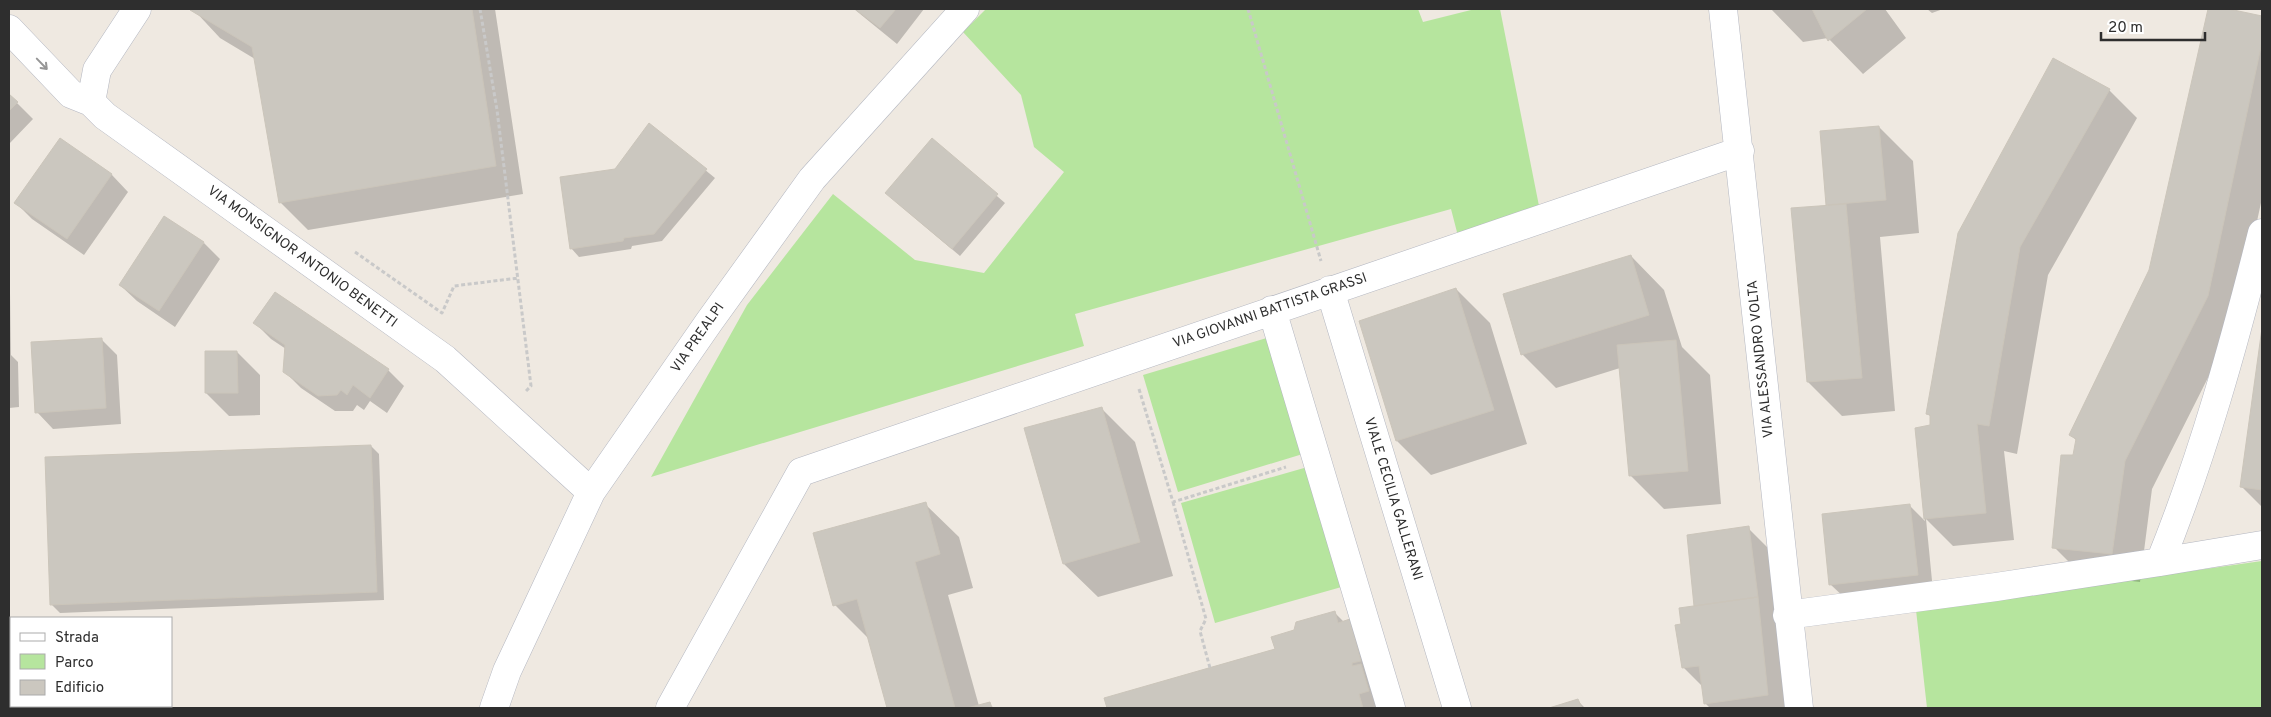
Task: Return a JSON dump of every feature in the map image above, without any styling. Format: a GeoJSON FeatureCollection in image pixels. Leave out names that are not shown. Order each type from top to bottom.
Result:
{"type":"FeatureCollection","features":[{"type":"Feature","properties":{"kind":"street"},"geometry":{"type":"LineString","coordinates":[[92,102],[97,70],[136,9]]}},
{"type":"Feature","properties":{"kind":"street","name":"VIA PREALPI"},"geometry":{"type":"LineString","coordinates":[[494,708],[507,671],[591,492],[812,178],[965,9]]}},
{"type":"Feature","properties":{"kind":"street","name":"VIA ALESSANDRO VOLTA"},"geometry":{"type":"LineString","coordinates":[[1724,9],[1787,615],[1799,708]]}},
{"type":"Feature","properties":{"kind":"street","name":"VIA MONSIGNOR ANTONIO BENETTI"},"geometry":{"type":"LineString","coordinates":[[9,29],[72,94],[92,102],[105,116],[445,360],[591,492]]}},
{"type":"Feature","properties":{"kind":"street","name":"VIA GIOVANNI BATTISTA GRASSI"},"geometry":{"type":"LineString","coordinates":[[670,708],[802,472],[1740,151]]}},
{"type":"Feature","properties":{"kind":"street"},"geometry":{"type":"LineString","coordinates":[[2160,562],[2177,520],[2254,301],[2262,233]]}},
{"type":"Feature","properties":{"kind":"street","name":"VIALE CECILIA GALLERANI"},"geometry":{"type":"LineString","coordinates":[[1330,290],[1457,708]]}},
{"type":"Feature","properties":{"kind":"street"},"geometry":{"type":"LineString","coordinates":[[1272,310],[1390,708]]}},
{"type":"Feature","properties":{"kind":"street"},"geometry":{"type":"LineString","coordinates":[[1787,615],[1996,587],[2262,545]]}},
{"type":"Feature","properties":{"kind":"path"},"geometry":{"type":"LineString","coordinates":[[480,9],[497,110],[531,386],[505,414]]}},
{"type":"Feature","properties":{"kind":"path"},"geometry":{"type":"LineString","coordinates":[[1248,9],[1330,290]]}},
{"type":"Feature","properties":{"kind":"path"},"geometry":{"type":"LineString","coordinates":[[350,248],[442,313],[454,286],[518,278]]}},
{"type":"Feature","properties":{"kind":"path"},"geometry":{"type":"LineString","coordinates":[[1130,359],[1206,619],[1200,631],[1210,668]]}},
{"type":"Feature","properties":{"kind":"path"},"geometry":{"type":"LineString","coordinates":[[1173,502],[1316,458]]}},
{"type":"Feature","properties":{"kind":"green space"},"geometry":{"type":"Polygon","coordinates":[[[986,9],[1418,9],[1423,22],[1475,9],[1500,9],[1540,211],[1458,236],[1451,209],[1075,314],[1084,346],[651,477],[747,305],[833,194],[915,260],[984,273],[1064,172],[1034,147],[1021,95],[963,32],[986,9]]]}},
{"type":"Feature","properties":{"kind":"green space"},"geometry":{"type":"Polygon","coordinates":[[[1270,337],[1306,453],[1178,492],[1143,375],[1270,337]]]}},
{"type":"Feature","properties":{"kind":"green space"},"geometry":{"type":"Polygon","coordinates":[[[1311,466],[1345,586],[1215,623],[1181,503],[1311,466]]]}},
{"type":"Feature","properties":{"kind":"green space"},"geometry":{"type":"Polygon","coordinates":[[[2262,561],[2262,708],[1927,708],[1916,610],[2262,561]]]}},
{"type":"Feature","properties":{"kind":"building"},"geometry":{"type":"Polygon","coordinates":[[[191,9],[472,9],[496,166],[279,203],[252,47],[191,9]]]}},
{"type":"Feature","properties":{"kind":"building"},"geometry":{"type":"Polygon","coordinates":[[[855,9],[896,9],[880,28],[855,9]]]}},
{"type":"Feature","properties":{"kind":"building"},"geometry":{"type":"Polygon","coordinates":[[[1812,9],[1867,9],[1828,41],[1812,9]]]}},
{"type":"Feature","properties":{"kind":"building"},"geometry":{"type":"Polygon","coordinates":[[[2208,9],[2229,9],[2262,16],[2262,42],[2208,296],[2125,461],[2112,554],[2052,548],[2061,455],[2073,455],[2076,439],[2069,435],[2149,270],[2208,9]]]}},
{"type":"Feature","properties":{"kind":"building"},"geometry":{"type":"Polygon","coordinates":[[[2053,58],[2110,89],[2020,247],[1989,426],[1977,424],[1986,513],[1924,519],[1915,428],[1930,425],[1930,415],[1926,414],[1958,233],[2053,58]]]}},
{"type":"Feature","properties":{"kind":"building"},"geometry":{"type":"Polygon","coordinates":[[[9,94],[18,102],[9,111],[9,94]]]}},
{"type":"Feature","properties":{"kind":"building"},"geometry":{"type":"Polygon","coordinates":[[[649,123],[707,169],[654,234],[570,249],[560,177],[615,169],[649,123]]]}},
{"type":"Feature","properties":{"kind":"building"},"geometry":{"type":"Polygon","coordinates":[[[1879,126],[1886,200],[1826,205],[1820,131],[1879,126]]]}},
{"type":"Feature","properties":{"kind":"building"},"geometry":{"type":"Polygon","coordinates":[[[60,138],[112,174],[67,239],[14,203],[60,138]]]}},
{"type":"Feature","properties":{"kind":"building"},"geometry":{"type":"Polygon","coordinates":[[[932,138],[998,194],[952,249],[885,193],[932,138]]]}},
{"type":"Feature","properties":{"kind":"building"},"geometry":{"type":"Polygon","coordinates":[[[1846,204],[1862,378],[1807,382],[1791,208],[1846,204]]]}},
{"type":"Feature","properties":{"kind":"building"},"geometry":{"type":"Polygon","coordinates":[[[164,216],[204,242],[159,311],[119,285],[164,216]]]}},
{"type":"Feature","properties":{"kind":"building"},"geometry":{"type":"Polygon","coordinates":[[[1631,255],[1649,315],[1521,355],[1503,294],[1631,255]]]}},
{"type":"Feature","properties":{"kind":"building"},"geometry":{"type":"Polygon","coordinates":[[[1456,288],[1494,410],[1396,441],[1359,321],[1456,288]]]}},
{"type":"Feature","properties":{"kind":"building"},"geometry":{"type":"Polygon","coordinates":[[[275,292],[389,369],[370,398],[353,385],[347,395],[341,390],[337,395],[318,396],[283,372],[285,345],[253,323],[275,292]]]}},
{"type":"Feature","properties":{"kind":"building"},"geometry":{"type":"Polygon","coordinates":[[[2262,328],[2262,490],[2240,487],[2262,328]]]}},
{"type":"Feature","properties":{"kind":"building"},"geometry":{"type":"Polygon","coordinates":[[[102,338],[106,408],[35,413],[31,342],[102,338]]]}},
{"type":"Feature","properties":{"kind":"building"},"geometry":{"type":"Polygon","coordinates":[[[1676,340],[1688,471],[1629,476],[1617,345],[1676,340]]]}},
{"type":"Feature","properties":{"kind":"building"},"geometry":{"type":"Polygon","coordinates":[[[205,351],[237,351],[238,393],[205,393],[205,351]]]}},
{"type":"Feature","properties":{"kind":"building"},"geometry":{"type":"Polygon","coordinates":[[[1102,407],[1140,542],[1063,564],[1024,428],[1102,407]]]}},
{"type":"Feature","properties":{"kind":"building"},"geometry":{"type":"Polygon","coordinates":[[[371,445],[377,592],[50,605],[45,457],[371,445]]]}},
{"type":"Feature","properties":{"kind":"building"},"geometry":{"type":"Polygon","coordinates":[[[926,502],[940,554],[915,562],[955,708],[887,708],[857,599],[833,606],[813,533],[926,502]]]}},
{"type":"Feature","properties":{"kind":"building"},"geometry":{"type":"Polygon","coordinates":[[[1910,504],[1918,575],[1829,585],[1822,514],[1910,504]]]}},
{"type":"Feature","properties":{"kind":"building"},"geometry":{"type":"Polygon","coordinates":[[[1749,526],[1758,597],[1694,606],[1687,535],[1749,526]]]}},
{"type":"Feature","properties":{"kind":"building"},"geometry":{"type":"Polygon","coordinates":[[[1758,597],[1768,695],[1704,704],[1699,666],[1682,668],[1675,625],[1681,624],[1679,608],[1758,597]]]}},
{"type":"Feature","properties":{"kind":"building"},"geometry":{"type":"Polygon","coordinates":[[[1335,611],[1338,623],[1350,619],[1361,661],[1352,663],[1352,666],[1361,664],[1369,691],[1359,694],[1363,708],[1107,708],[1104,698],[1275,649],[1271,637],[1294,630],[1296,622],[1335,611]]]}},
{"type":"Feature","properties":{"kind":"building"},"geometry":{"type":"Polygon","coordinates":[[[1578,699],[1582,708],[1549,708],[1578,699]]]}},
{"type":"Feature","properties":{"kind":"building"},"geometry":{"type":"Polygon","coordinates":[[[990,702],[992,708],[967,708],[990,702]]]}}]}
